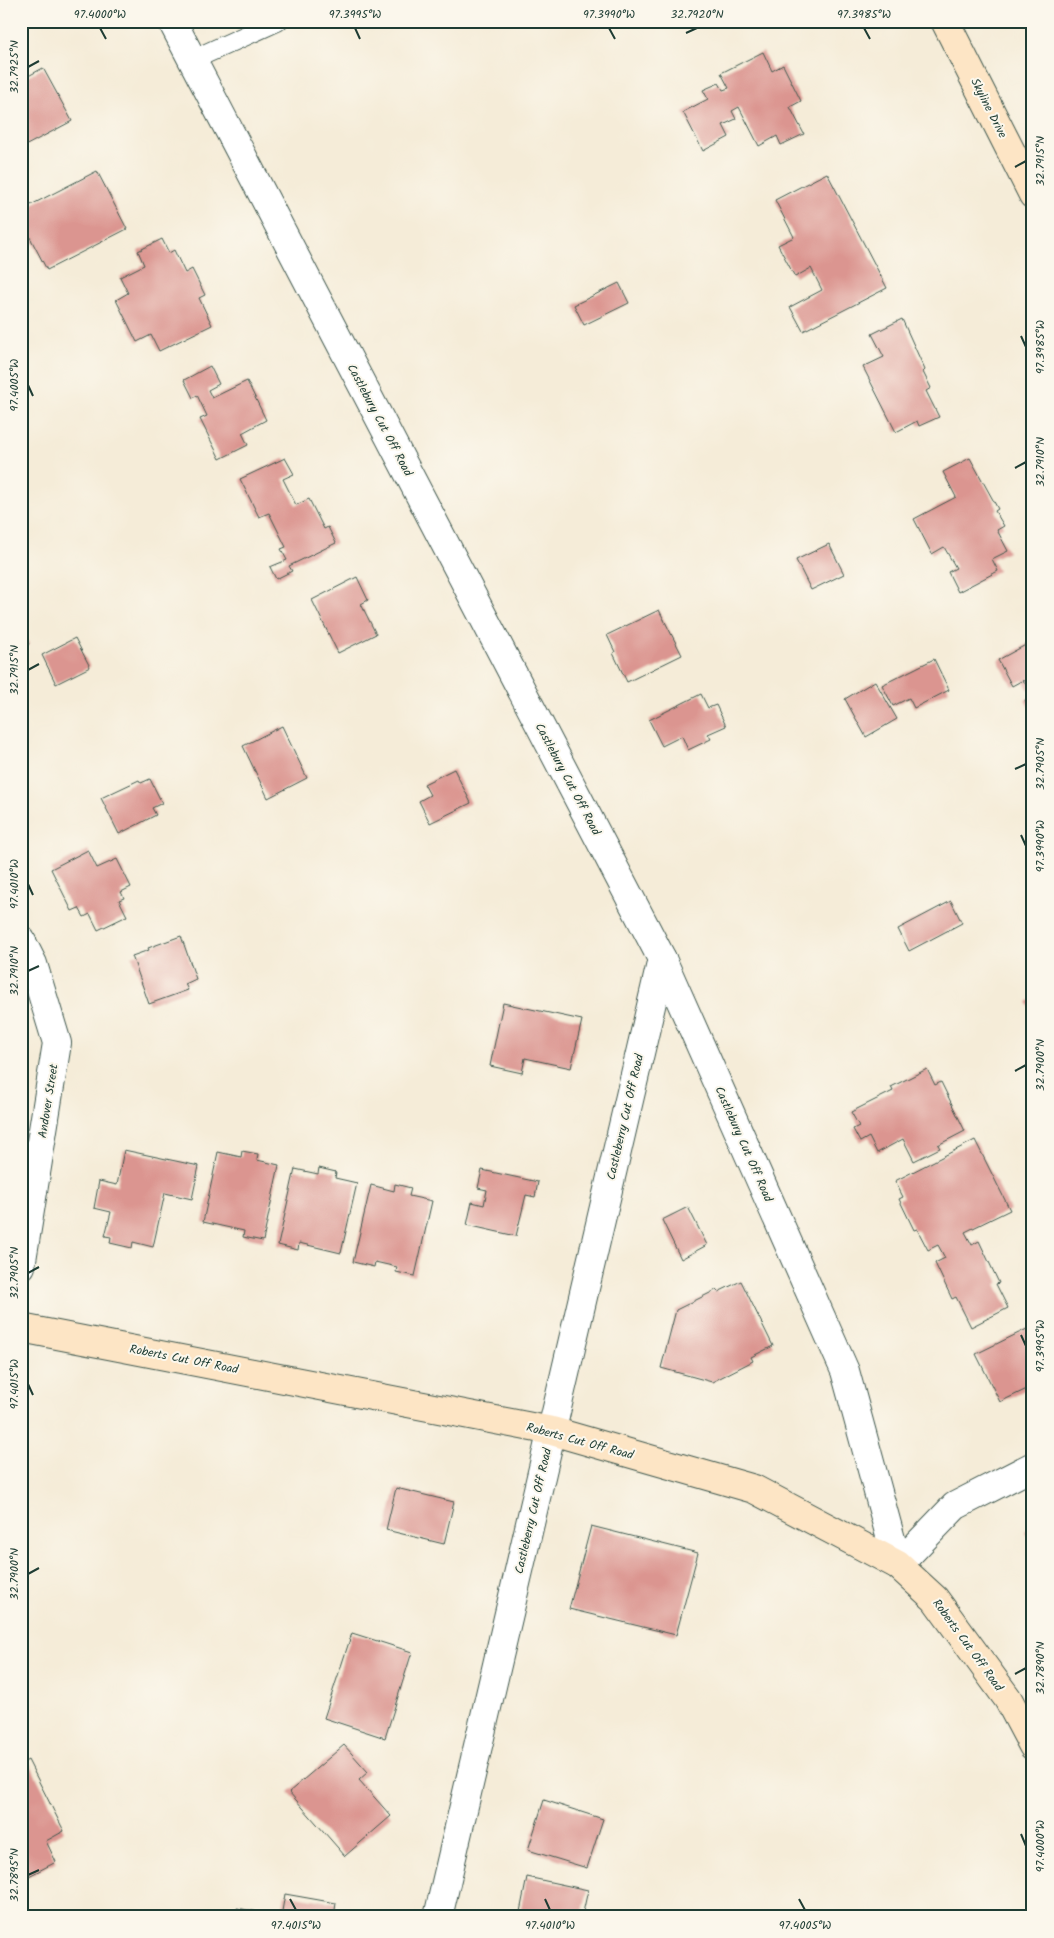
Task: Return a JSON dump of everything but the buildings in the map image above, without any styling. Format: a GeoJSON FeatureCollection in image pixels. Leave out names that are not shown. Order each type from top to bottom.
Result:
{"type":"FeatureCollection","features":[{"type":"Feature","properties":{"kind":"street","name":"Castlebury Cut Off Road"},"geometry":{"type":"LineString","coordinates":[[172,21],[662,959],[844,1370],[898,1565]]}},
{"type":"Feature","properties":{"kind":"street","name":"Skyline Drive"},"geometry":{"type":"LineString","coordinates":[[945,21],[1033,195]]}},
{"type":"Feature","properties":{"kind":"street","name":"Andover Street"},"geometry":{"type":"LineString","coordinates":[[21,940],[33,964],[57,1043],[21,1266]]}},
{"type":"Feature","properties":{"kind":"street","name":"Castleberry Cut Off Road"},"geometry":{"type":"LineString","coordinates":[[438,1917],[662,959]]}},
{"type":"Feature","properties":{"kind":"street","name":"Roberts Cut Off Road"},"geometry":{"type":"LineString","coordinates":[[21,1328],[552,1431],[754,1489],[898,1565],[935,1599],[1008,1699],[1033,1746]]}},
{"type":"Feature","properties":{"kind":"street"},"geometry":{"type":"LineString","coordinates":[[898,1565],[955,1506],[1033,1466]]}},
{"type":"Feature","properties":{"kind":"lane"},"geometry":{"type":"LineString","coordinates":[[192,60],[278,21]]}}]}
